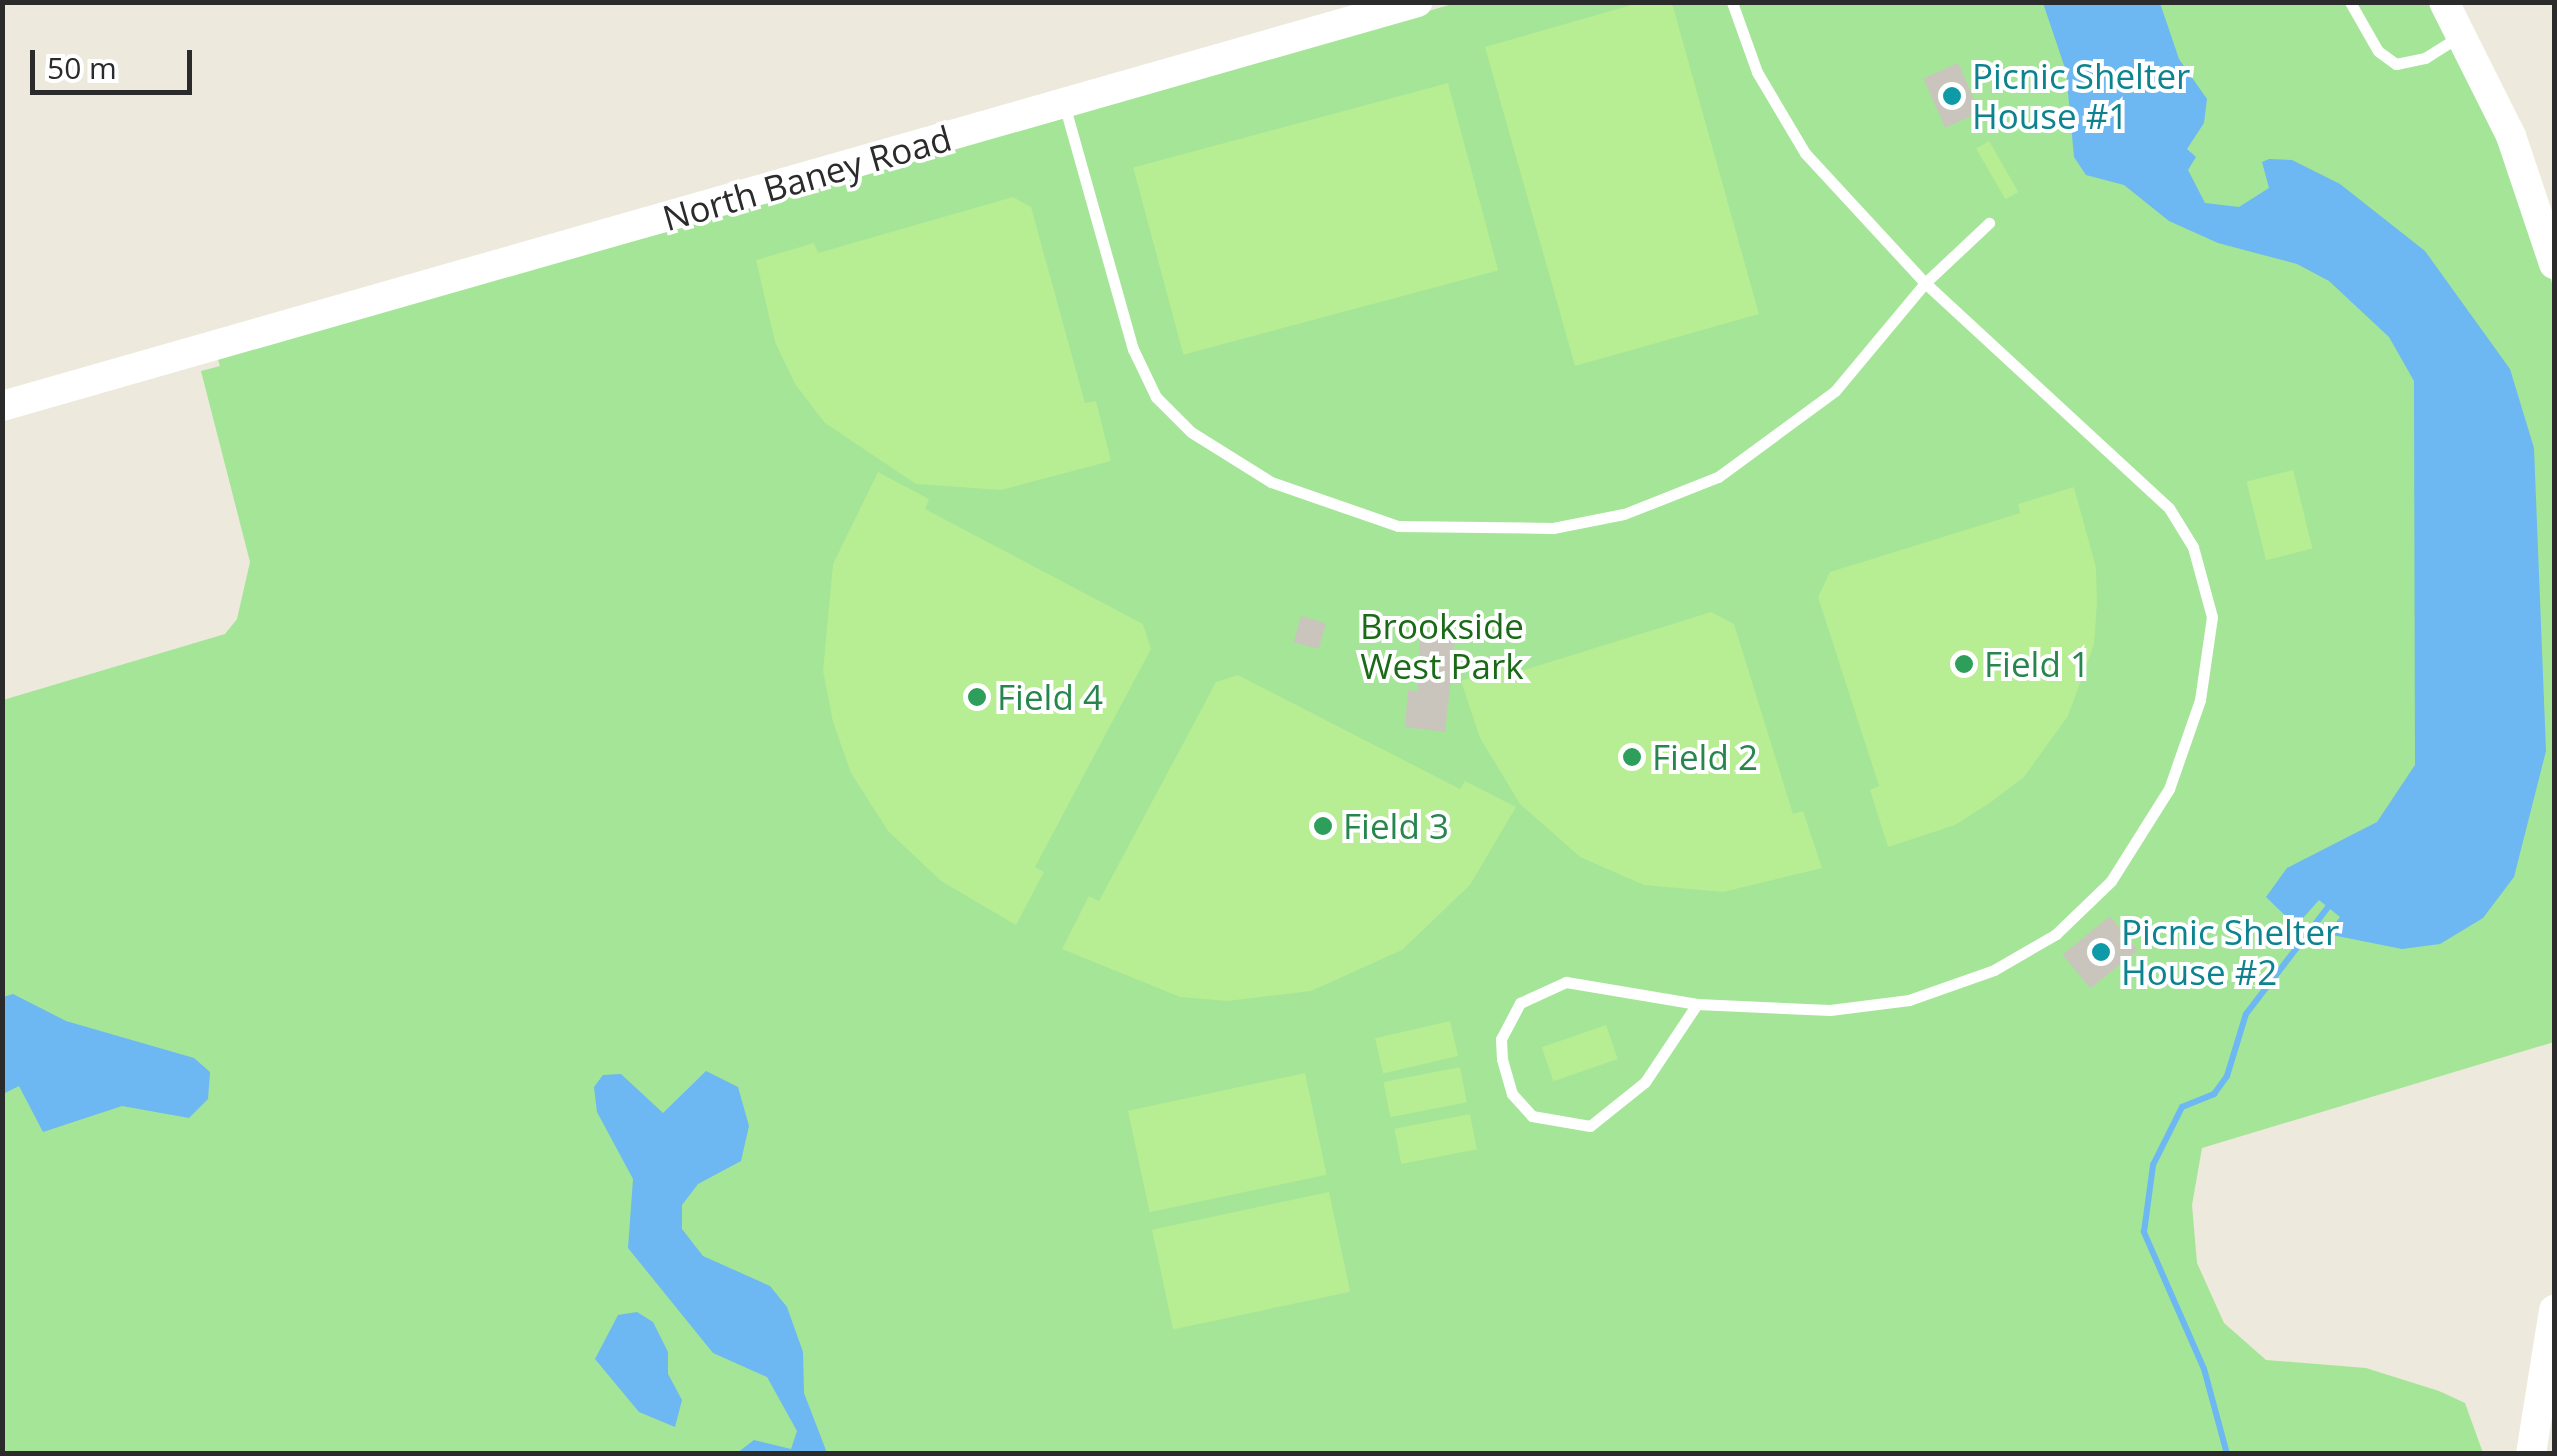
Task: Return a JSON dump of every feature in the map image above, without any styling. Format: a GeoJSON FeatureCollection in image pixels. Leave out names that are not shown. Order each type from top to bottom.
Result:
{"type":"FeatureCollection","features":[{"type":"Feature","properties":{"kind":"street","name":"North Baney Road"},"geometry":{"type":"LineString","coordinates":[[2,406],[1417,2]]}},
{"type":"Feature","properties":{"kind":"street"},"geometry":{"type":"LineString","coordinates":[[2444,2],[2510,136],[2554,264]]}},
{"type":"Feature","properties":{"kind":"street"},"geometry":{"type":"LineString","coordinates":[[2531,1454],[2554,1310]]}},
{"type":"Feature","properties":{"kind":"lane"},"geometry":{"type":"LineString","coordinates":[[1696,1004],[1645,1082],[1600,1123],[1546,1123],[1512,1094],[1501,1039],[1520,1003],[1538,990],[1586,982],[1696,1004],[1870,1008],[1954,987],[2031,950],[2071,922],[2141,841],[2195,717],[2212,618],[2182,525],[1841,200],[1781,120],[1732,2]]}},
{"type":"Feature","properties":{"kind":"lane"},"geometry":{"type":"LineString","coordinates":[[2350,2],[2378,51],[2396,64],[2425,58],[2462,36]]}},
{"type":"Feature","properties":{"kind":"lane"},"geometry":{"type":"LineString","coordinates":[[1064,104],[1133,349],[1156,396],[1192,432],[1254,474],[1398,526],[1553,528],[1624,514],[1718,477],[1835,390],[1925,283],[1989,222]]}},
{"type":"Feature","properties":{"kind":"green space"},"geometry":{"type":"Polygon","coordinates":[[[1642,2],[1672,3],[1759,314],[1575,366],[1485,47],[1642,2]]]}},
{"type":"Feature","properties":{"kind":"green space","name":"Brookside West Park"},"geometry":{"type":"Polygon","coordinates":[[[1456,3],[2435,3],[2486,96],[2554,289],[2554,1042],[2202,1148],[2192,1205],[2197,1263],[2224,1323],[2266,1360],[2366,1368],[2439,1391],[2465,1403],[2483,1453],[3,1454],[3,700],[225,634],[237,619],[250,562],[201,371],[220,366],[216,353],[682,228],[1456,3]]]}},
{"type":"Feature","properties":{"kind":"green space"},"geometry":{"type":"Polygon","coordinates":[[[1448,83],[1498,270],[1183,355],[1133,167],[1448,83]]]}},
{"type":"Feature","properties":{"kind":"green space"},"geometry":{"type":"Polygon","coordinates":[[[1989,141],[2018,192],[2006,200],[1976,148],[1989,141]]]}},
{"type":"Feature","properties":{"kind":"green space"},"geometry":{"type":"Polygon","coordinates":[[[1013,197],[1031,207],[1085,403],[1096,401],[1111,461],[1001,490],[916,484],[825,423],[795,384],[775,342],[756,260],[814,243],[818,253],[1013,197]]]}},
{"type":"Feature","properties":{"kind":"green space"},"geometry":{"type":"Polygon","coordinates":[[[2293,470],[2313,549],[2266,560],[2246,482],[2293,470]]]}},
{"type":"Feature","properties":{"kind":"green space","name":"Field 4"},"geometry":{"type":"Polygon","coordinates":[[[878,472],[929,499],[925,509],[1143,624],[1151,649],[1035,867],[1044,872],[1016,925],[941,881],[888,831],[851,773],[833,722],[823,671],[833,564],[878,472]]]}},
{"type":"Feature","properties":{"kind":"green space","name":"Field 1"},"geometry":{"type":"Polygon","coordinates":[[[2074,487],[2096,568],[2097,604],[2094,644],[2068,716],[2024,777],[1991,802],[1955,825],[1888,847],[1870,790],[1879,786],[1818,597],[1830,572],[2020,513],[2018,504],[2074,487]]]}},
{"type":"Feature","properties":{"kind":"green space","name":"Field 2"},"geometry":{"type":"Polygon","coordinates":[[[1711,612],[1734,624],[1793,814],[1803,811],[1822,868],[1723,892],[1644,885],[1580,857],[1520,804],[1480,738],[1461,681],[1518,662],[1521,671],[1711,612]]]}},
{"type":"Feature","properties":{"kind":"green space","name":"Field 3"},"geometry":{"type":"Polygon","coordinates":[[[1238,675],[1460,789],[1465,781],[1516,807],[1470,885],[1402,950],[1311,991],[1227,1001],[1180,997],[1062,949],[1089,896],[1099,901],[1216,682],[1238,675]]]}},
{"type":"Feature","properties":{"kind":"green space"},"geometry":{"type":"Polygon","coordinates":[[[1450,1021],[1458,1056],[1383,1073],[1375,1038],[1450,1021]]]}},
{"type":"Feature","properties":{"kind":"green space"},"geometry":{"type":"Polygon","coordinates":[[[1606,1025],[1618,1059],[1553,1081],[1542,1047],[1606,1025]]]}},
{"type":"Feature","properties":{"kind":"green space"},"geometry":{"type":"Polygon","coordinates":[[[1460,1067],[1467,1102],[1390,1117],[1383,1082],[1460,1067]]]}},
{"type":"Feature","properties":{"kind":"green space"},"geometry":{"type":"Polygon","coordinates":[[[1305,1073],[1327,1175],[1150,1212],[1128,1111],[1305,1073]]]}},
{"type":"Feature","properties":{"kind":"green space"},"geometry":{"type":"Polygon","coordinates":[[[1470,1114],[1477,1149],[1401,1164],[1394,1129],[1470,1114]]]}},
{"type":"Feature","properties":{"kind":"green space"},"geometry":{"type":"Polygon","coordinates":[[[1329,1192],[1350,1292],[1173,1329],[1152,1230],[1329,1192]]]}},
{"type":"Feature","properties":{"kind":"water"},"geometry":{"type":"Polygon","coordinates":[[[2043,3],[2160,3],[2179,59],[2207,99],[2204,123],[2187,149],[2196,157],[2188,170],[2205,203],[2239,207],[2269,188],[2262,162],[2269,159],[2292,160],[2340,184],[2425,251],[2510,369],[2534,448],[2546,751],[2514,877],[2483,918],[2440,944],[2402,949],[2327,934],[2340,917],[2319,900],[2296,926],[2266,897],[2287,868],[2377,822],[2415,765],[2414,381],[2389,337],[2329,281],[2297,264],[2218,243],[2169,221],[2124,185],[2086,175],[2074,157],[2066,71],[2043,3]]]}},
{"type":"Feature","properties":{"kind":"water"},"geometry":{"type":"Polygon","coordinates":[[[13,994],[66,1021],[194,1058],[210,1072],[208,1099],[189,1118],[122,1106],[43,1132],[19,1086],[3,1094],[3,997],[13,994]]]}},
{"type":"Feature","properties":{"kind":"water"},"geometry":{"type":"Polygon","coordinates":[[[706,1071],[738,1087],[749,1126],[741,1161],[698,1184],[682,1205],[682,1229],[703,1256],[770,1286],[787,1307],[803,1352],[804,1393],[827,1453],[737,1453],[754,1440],[791,1449],[797,1431],[767,1377],[713,1353],[628,1248],[633,1179],[597,1112],[594,1087],[603,1075],[621,1074],[663,1113],[706,1071]]]}},
{"type":"Feature","properties":{"kind":"water"},"geometry":{"type":"Polygon","coordinates":[[[637,1312],[653,1322],[668,1352],[668,1374],[682,1400],[675,1427],[639,1412],[595,1359],[618,1315],[637,1312]]]}},
{"type":"Feature","properties":{"kind":"building","name":"Picnic Shelter House #1"},"geometry":{"type":"Polygon","coordinates":[[[1958,63],[1980,112],[1945,128],[1923,78],[1958,63]]]}},
{"type":"Feature","properties":{"kind":"building"},"geometry":{"type":"Polygon","coordinates":[[[1301,616],[1326,623],[1319,649],[1294,642],[1301,616]]]}},
{"type":"Feature","properties":{"kind":"building"},"geometry":{"type":"Polygon","coordinates":[[[1420,637],[1455,639],[1445,732],[1405,727],[1408,690],[1417,691],[1420,637]]]}},
{"type":"Feature","properties":{"kind":"building","name":"Picnic Shelter House #2"},"geometry":{"type":"Polygon","coordinates":[[[2110,916],[2138,950],[2090,989],[2063,954],[2110,916]]]}},
{"type":"Feature","properties":{"kind":"waterway"},"geometry":{"type":"LineString","coordinates":[[2227,1454],[2204,1369],[2144,1232],[2153,1165],[2182,1107],[2214,1094],[2227,1076],[2246,1014],[2328,907]]}},
{"type":"Feature","properties":{"kind":"place","name":"Picnic Shelter House #1"},"geometry":{"type":"Point","coordinates":[1952,96]}},
{"type":"Feature","properties":{"kind":"place","name":"Field 1"},"geometry":{"type":"Point","coordinates":[1964,664]}},
{"type":"Feature","properties":{"kind":"place","name":"Field 4"},"geometry":{"type":"Point","coordinates":[977,697]}},
{"type":"Feature","properties":{"kind":"place","name":"Field 2"},"geometry":{"type":"Point","coordinates":[1632,757]}},
{"type":"Feature","properties":{"kind":"place","name":"Field 3"},"geometry":{"type":"Point","coordinates":[1323,826]}},
{"type":"Feature","properties":{"kind":"place","name":"Picnic Shelter House #2"},"geometry":{"type":"Point","coordinates":[2101,952]}}]}
